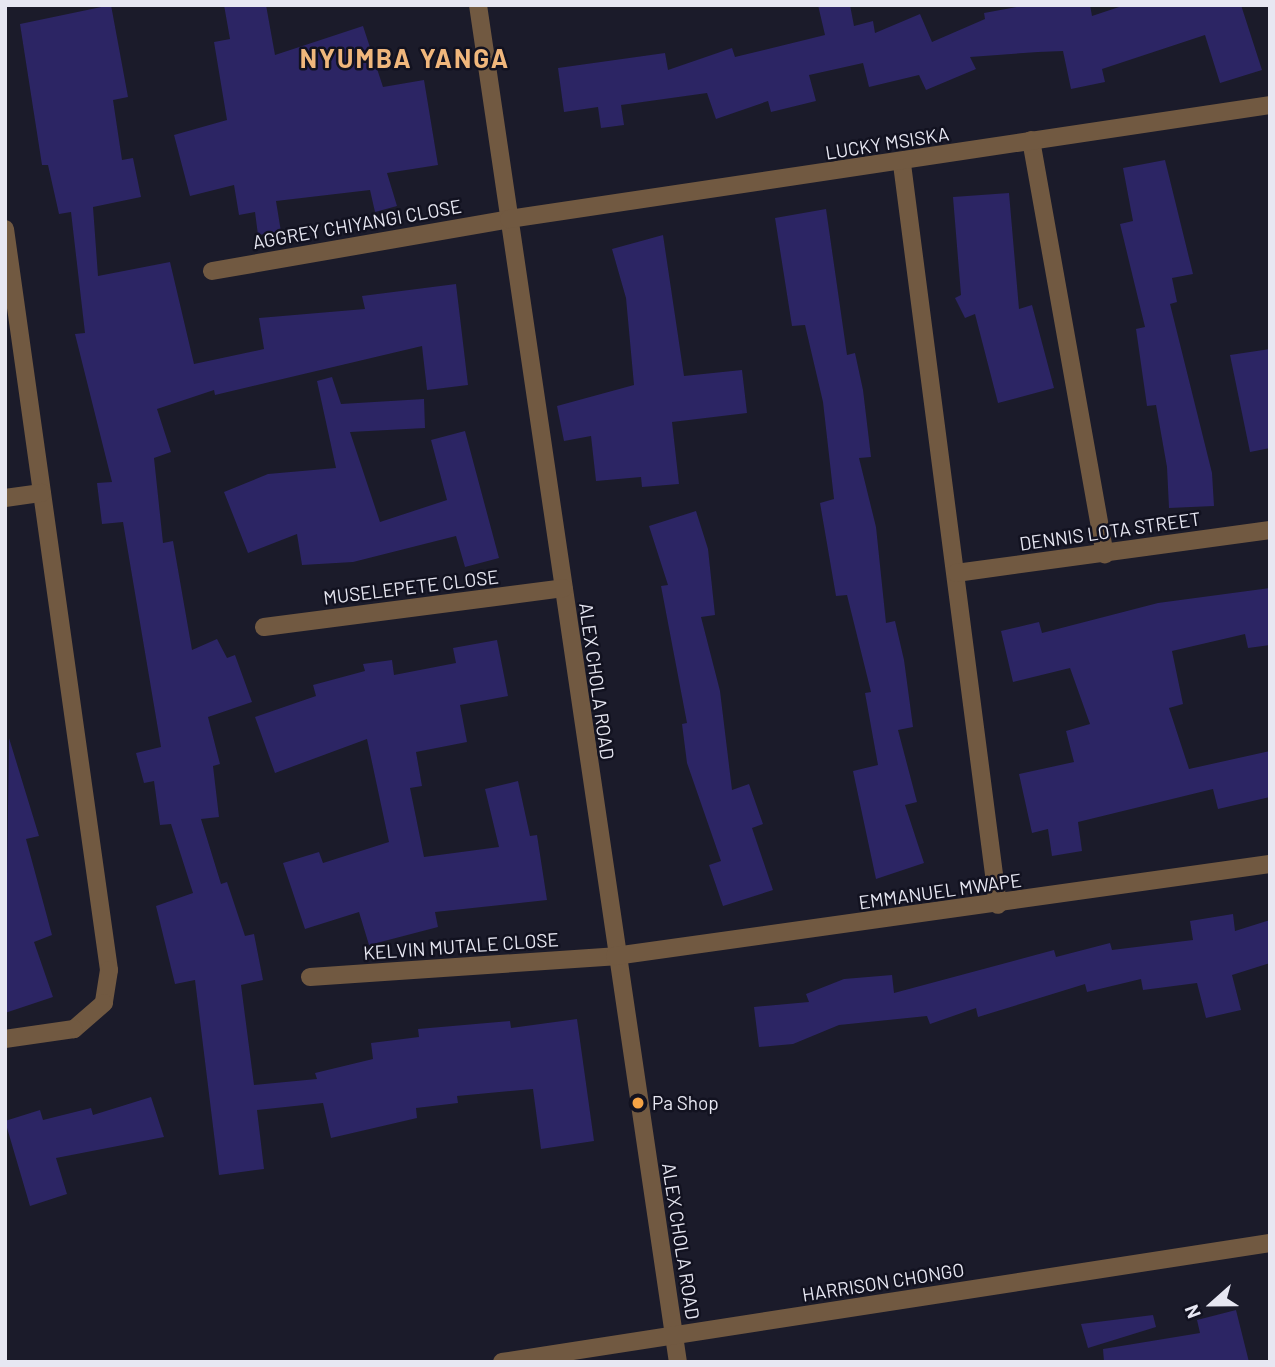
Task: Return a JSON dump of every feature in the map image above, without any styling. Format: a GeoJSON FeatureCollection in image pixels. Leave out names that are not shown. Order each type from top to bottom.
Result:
{"type":"FeatureCollection","features":[{"type":"Feature","properties":{"kind":"street","name":"ALEX CHOLA ROAD"},"geometry":{"type":"LineString","coordinates":[[478,5],[615,956],[678,1362]]}},
{"type":"Feature","properties":{"kind":"street","name":"LUCKY MSISKA"},"geometry":{"type":"LineString","coordinates":[[509,219],[902,164],[1031,140],[1270,105]]}},
{"type":"Feature","properties":{"kind":"street"},"geometry":{"type":"LineString","coordinates":[[1031,140],[1105,554]]}},
{"type":"Feature","properties":{"kind":"street"},"geometry":{"type":"LineString","coordinates":[[902,164],[999,905]]}},
{"type":"Feature","properties":{"kind":"street","name":"AGGREY CHIYANGI CLOSE"},"geometry":{"type":"LineString","coordinates":[[212,271],[509,219]]}},
{"type":"Feature","properties":{"kind":"street"},"geometry":{"type":"LineString","coordinates":[[5,229],[8,267],[109,970],[104,1003],[74,1029],[5,1039]]}},
{"type":"Feature","properties":{"kind":"street"},"geometry":{"type":"LineString","coordinates":[[5,498],[42,493]]}},
{"type":"Feature","properties":{"kind":"street","name":"DENNIS LOTA STREET"},"geometry":{"type":"LineString","coordinates":[[956,573],[1270,530]]}},
{"type":"Feature","properties":{"kind":"street","name":"MUSELEPETE CLOSE"},"geometry":{"type":"LineString","coordinates":[[264,627],[563,588]]}},
{"type":"Feature","properties":{"kind":"street","name":"EMMANUEL MWAPE"},"geometry":{"type":"LineString","coordinates":[[615,956],[999,905],[1270,864]]}},
{"type":"Feature","properties":{"kind":"street","name":"KELVIN MUTALE CLOSE"},"geometry":{"type":"LineString","coordinates":[[310,977],[615,956]]}},
{"type":"Feature","properties":{"kind":"street","name":"HARRISON CHONGO"},"geometry":{"type":"LineString","coordinates":[[502,1362],[1270,1243]]}},
{"type":"Feature","properties":{"kind":"building"},"geometry":{"type":"Polygon","coordinates":[[[111,5],[128,97],[113,100],[122,160],[133,158],[141,197],[93,207],[98,276],[170,262],[194,364],[264,349],[259,318],[365,309],[362,296],[456,284],[468,385],[427,390],[422,346],[215,395],[214,390],[157,409],[171,452],[154,458],[163,543],[173,541],[192,650],[217,639],[227,658],[235,655],[252,702],[208,717],[220,764],[213,766],[219,817],[201,819],[221,884],[227,882],[245,936],[254,934],[263,980],[241,985],[254,1085],[317,1079],[315,1073],[373,1059],[371,1043],[419,1037],[418,1029],[510,1021],[511,1028],[577,1019],[594,1141],[541,1149],[533,1089],[457,1096],[458,1103],[416,1108],[417,1118],[331,1138],[323,1103],[257,1110],[264,1169],[219,1175],[195,980],[175,984],[156,906],[193,893],[171,824],[160,825],[154,781],[144,783],[136,753],[161,747],[123,522],[102,524],[97,483],[112,482],[75,334],[85,333],[71,212],[59,214],[48,165],[42,165],[20,24],[111,5]]]}},
{"type":"Feature","properties":{"kind":"building"},"geometry":{"type":"Polygon","coordinates":[[[224,5],[266,5],[275,55],[363,26],[383,87],[424,80],[438,165],[387,173],[397,206],[375,212],[370,190],[276,201],[281,232],[258,235],[255,212],[239,215],[234,185],[190,196],[174,135],[227,120],[214,42],[230,39],[224,5]]]}},
{"type":"Feature","properties":{"kind":"building"},"geometry":{"type":"Polygon","coordinates":[[[818,5],[850,5],[854,26],[873,21],[875,33],[920,14],[932,42],[985,19],[984,13],[1028,5],[1090,5],[1092,16],[1125,5],[1241,5],[1262,70],[1220,83],[1205,35],[1102,69],[1105,82],[1071,89],[1063,51],[1038,52],[970,57],[976,69],[926,90],[919,75],[869,87],[863,63],[809,75],[816,101],[771,112],[768,101],[716,119],[707,93],[621,105],[624,125],[601,128],[598,107],[564,112],[558,68],[665,53],[668,70],[732,48],[735,57],[825,35],[818,5]]]}},
{"type":"Feature","properties":{"kind":"building"},"geometry":{"type":"Polygon","coordinates":[[[1165,160],[1193,274],[1172,278],[1177,302],[1170,304],[1212,473],[1214,506],[1169,508],[1167,467],[1156,405],[1147,406],[1136,329],[1145,327],[1120,224],[1133,221],[1123,168],[1165,160]]]}},
{"type":"Feature","properties":{"kind":"building"},"geometry":{"type":"Polygon","coordinates":[[[1009,193],[1019,309],[1032,305],[1054,388],[998,403],[975,314],[965,318],[955,298],[961,295],[953,197],[1009,193]]]}},
{"type":"Feature","properties":{"kind":"building"},"geometry":{"type":"Polygon","coordinates":[[[826,209],[847,355],[855,353],[863,390],[871,457],[859,458],[876,527],[886,623],[895,621],[904,660],[913,727],[898,730],[917,802],[905,805],[924,863],[876,879],[853,771],[878,765],[865,693],[871,692],[847,595],[836,596],[820,503],[834,499],[823,402],[805,325],[792,326],[775,218],[826,209]]]}},
{"type":"Feature","properties":{"kind":"building"},"geometry":{"type":"Polygon","coordinates":[[[663,235],[684,376],[742,370],[747,413],[672,422],[679,484],[642,487],[641,477],[596,481],[591,436],[564,441],[557,406],[634,385],[626,298],[612,249],[663,235]]]}},
{"type":"Feature","properties":{"kind":"building"},"geometry":{"type":"Polygon","coordinates":[[[1270,349],[1270,448],[1250,452],[1230,355],[1270,349]]]}},
{"type":"Feature","properties":{"kind":"building"},"geometry":{"type":"Polygon","coordinates":[[[332,377],[341,404],[424,399],[425,428],[350,432],[380,522],[447,500],[431,440],[465,431],[499,558],[465,567],[456,536],[353,562],[302,565],[297,534],[248,553],[224,492],[268,474],[336,468],[317,381],[332,377]]]}},
{"type":"Feature","properties":{"kind":"building"},"geometry":{"type":"Polygon","coordinates":[[[696,511],[708,549],[715,615],[701,617],[720,691],[732,790],[749,784],[763,824],[752,828],[773,890],[723,906],[709,865],[721,861],[687,763],[682,724],[687,723],[661,586],[668,585],[649,526],[696,511]]]}},
{"type":"Feature","properties":{"kind":"building"},"geometry":{"type":"Polygon","coordinates":[[[1270,588],[1270,645],[1248,648],[1245,634],[1172,651],[1183,704],[1169,708],[1189,769],[1270,751],[1270,797],[1218,809],[1213,789],[1078,822],[1082,851],[1052,856],[1048,829],[1032,833],[1019,774],[1074,762],[1066,731],[1090,724],[1070,668],[1013,682],[1001,631],[1039,622],[1042,633],[1158,603],[1270,588]]]}},
{"type":"Feature","properties":{"kind":"building"},"geometry":{"type":"Polygon","coordinates":[[[497,640],[508,696],[460,705],[467,742],[416,752],[422,786],[410,788],[424,857],[499,847],[485,789],[518,781],[530,836],[537,835],[547,900],[435,912],[438,927],[369,945],[359,912],[305,929],[283,863],[319,852],[323,863],[389,842],[367,739],[275,773],[255,717],[316,696],[313,685],[365,671],[363,664],[392,660],[394,675],[456,663],[453,648],[497,640]]]}},
{"type":"Feature","properties":{"kind":"building"},"geometry":{"type":"Polygon","coordinates":[[[9,738],[39,836],[26,839],[52,935],[34,942],[53,997],[5,1013],[9,738]]]}},
{"type":"Feature","properties":{"kind":"building"},"geometry":{"type":"Polygon","coordinates":[[[1233,914],[1235,931],[1270,920],[1270,963],[1232,975],[1241,1010],[1206,1018],[1197,983],[1143,990],[1141,979],[1087,992],[1085,984],[978,1017],[976,1008],[930,1024],[927,1016],[839,1025],[793,1044],[759,1047],[754,1007],[809,1002],[806,994],[844,979],[892,975],[894,993],[1054,950],[1056,957],[1110,943],[1112,950],[1193,940],[1190,921],[1233,914]]]}},
{"type":"Feature","properties":{"kind":"building"},"geometry":{"type":"Polygon","coordinates":[[[151,1097],[164,1137],[56,1158],[67,1194],[30,1206],[5,1121],[40,1110],[43,1120],[91,1108],[93,1115],[151,1097]]]}},
{"type":"Feature","properties":{"kind":"building"},"geometry":{"type":"Polygon","coordinates":[[[1236,1310],[1249,1362],[1104,1362],[1103,1349],[1200,1333],[1197,1320],[1236,1310]]]}},
{"type":"Feature","properties":{"kind":"building"},"geometry":{"type":"Polygon","coordinates":[[[1153,1315],[1156,1327],[1088,1348],[1081,1324],[1153,1315]]]}},
{"type":"Feature","properties":{"kind":"place","name":"Pa Shop"},"geometry":{"type":"Point","coordinates":[638,1103]}},
{"type":"Feature","properties":{"kind":"district","name":"NYUMBA YANGA"},"geometry":{"type":"Point","coordinates":[405,58]}}]}
